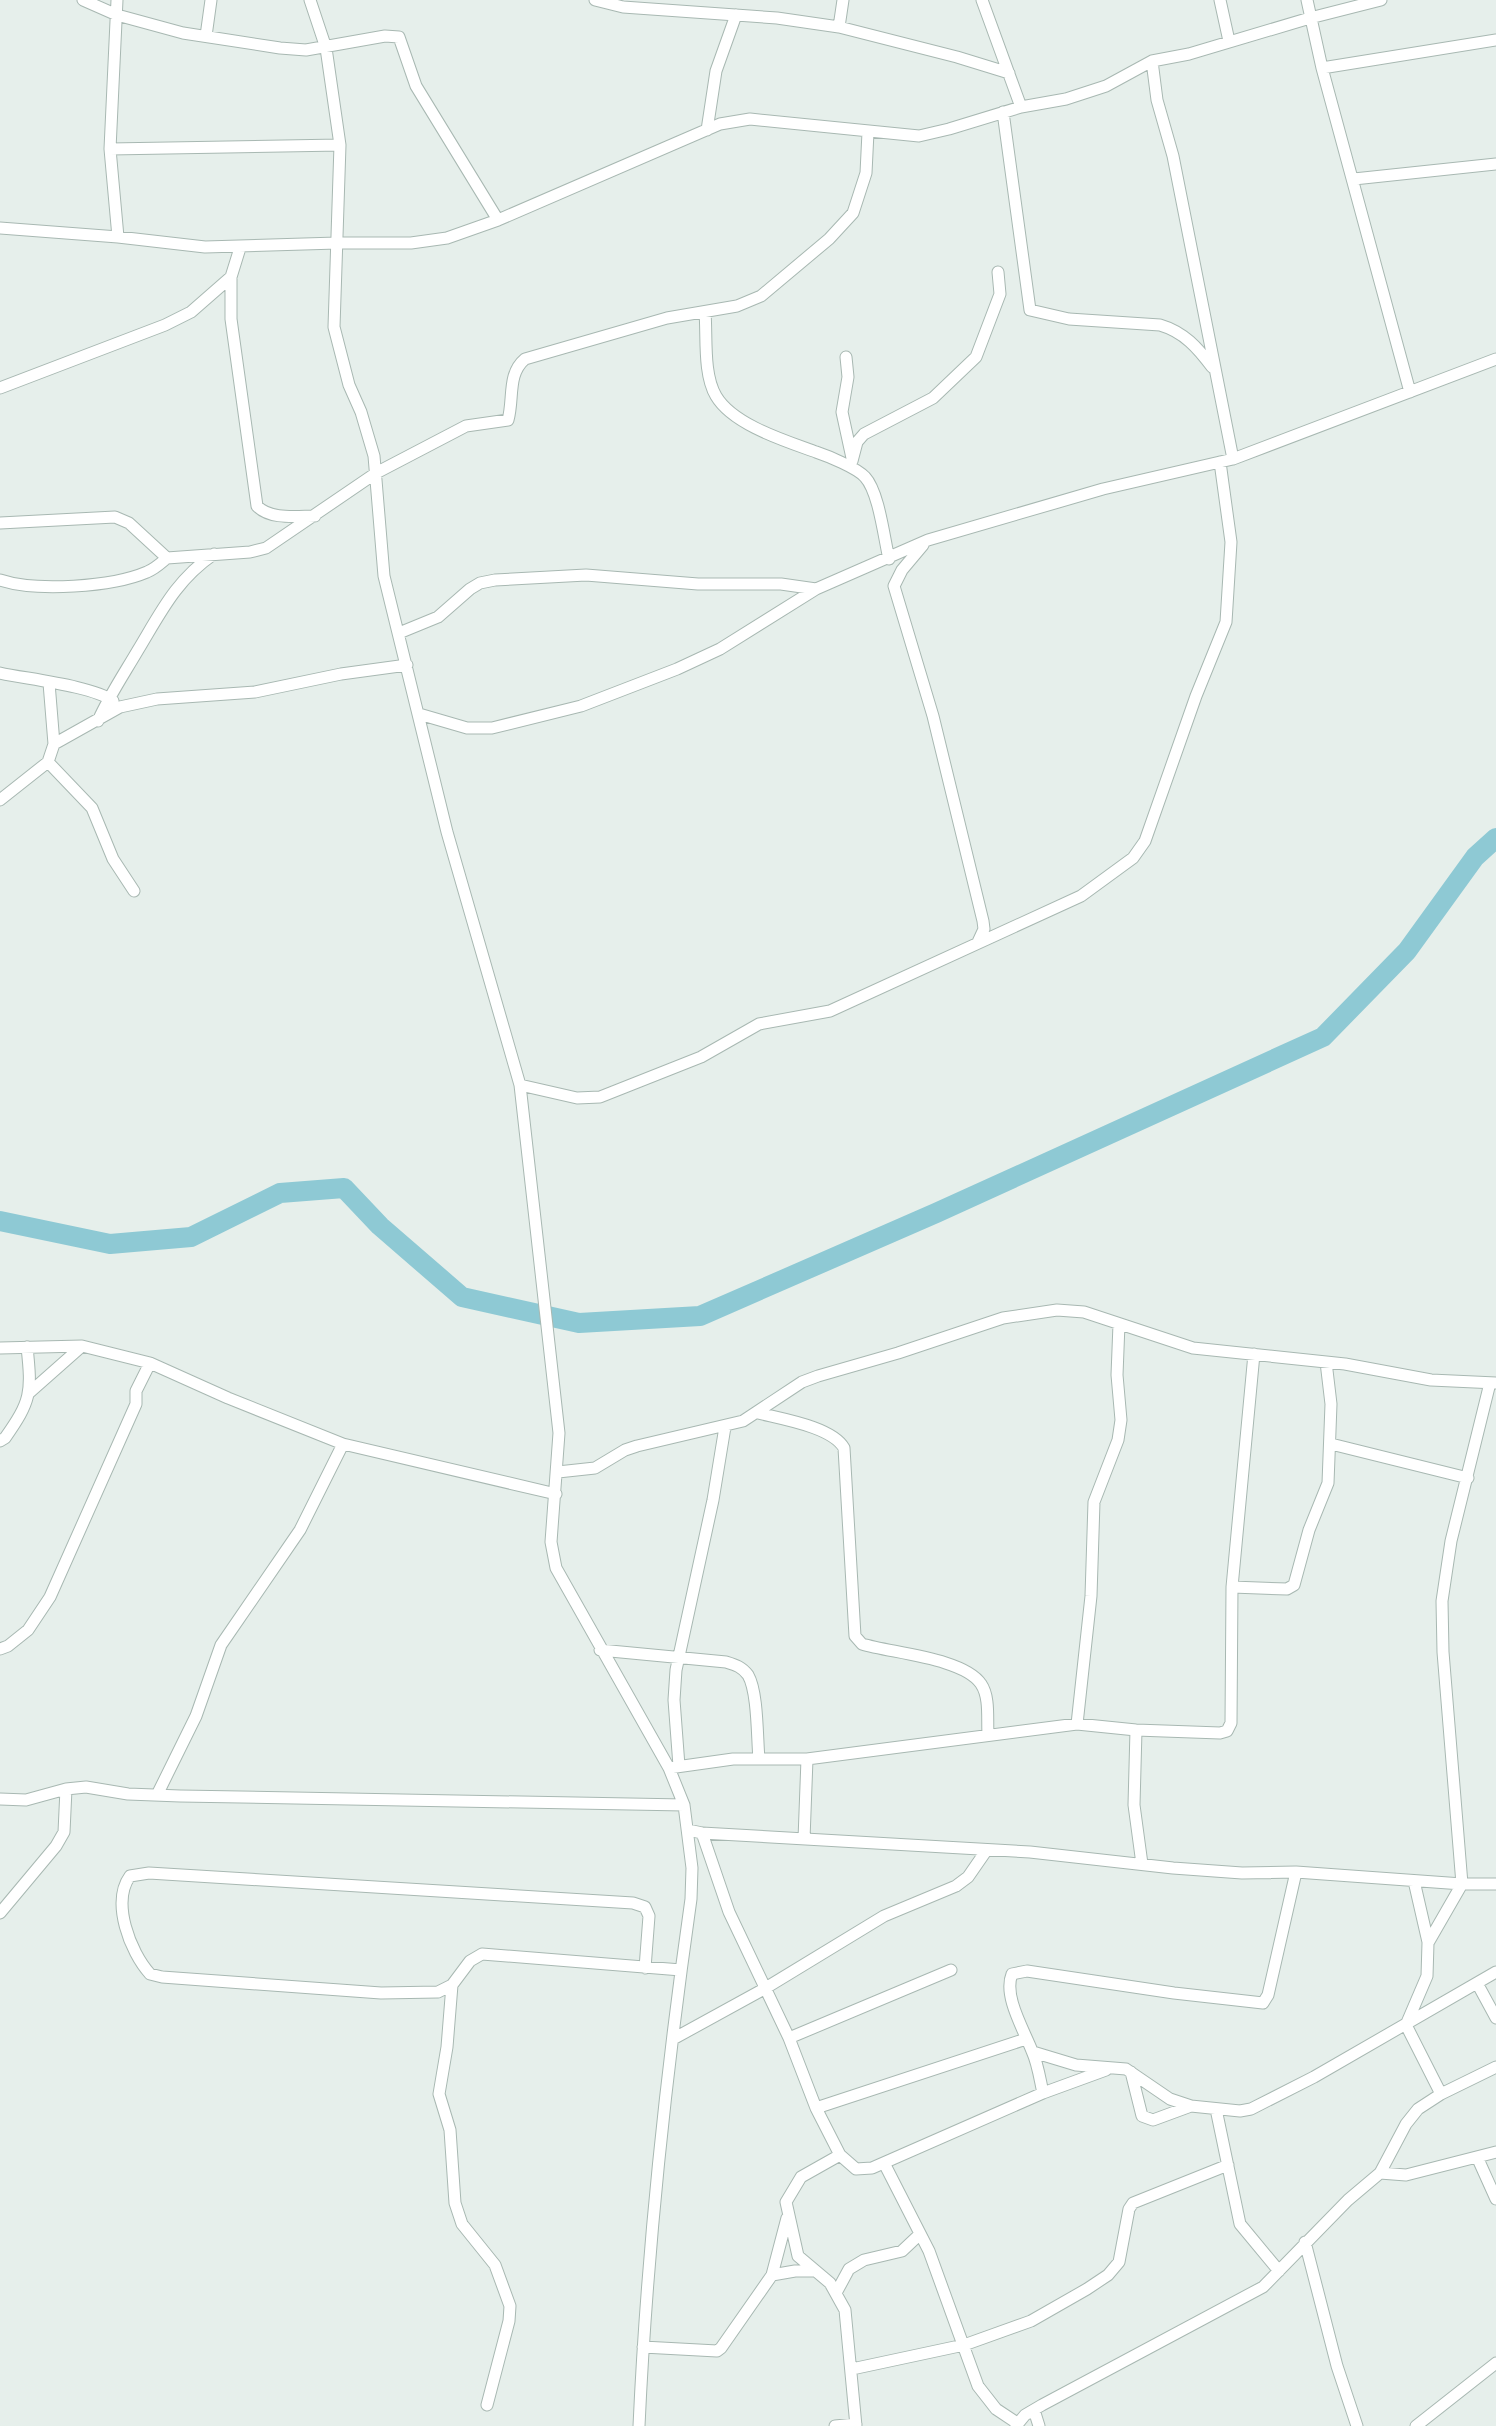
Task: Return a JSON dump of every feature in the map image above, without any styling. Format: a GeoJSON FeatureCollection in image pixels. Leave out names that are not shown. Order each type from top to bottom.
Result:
{"type":"FeatureCollection","features":[{"type":"Feature","properties":{"kind":"street"},"geometry":{"type":"LineString","coordinates":[[83,0],[117,15],[183,33],[280,48],[306,50],[385,36],[399,37],[416,86],[498,220]]}},
{"type":"Feature","properties":{"kind":"street"},"geometry":{"type":"LineString","coordinates":[[117,0],[110,149],[118,237]]}},
{"type":"Feature","properties":{"kind":"street"},"geometry":{"type":"LineString","coordinates":[[206,36],[211,0]]}},
{"type":"Feature","properties":{"kind":"street"},"geometry":{"type":"LineString","coordinates":[[310,0],[326,48],[340,145],[334,327],[349,385],[366,427],[376,473],[384,576],[447,832],[520,1085],[559,1433],[551,1542],[556,1568],[600,1650],[674,1767]]}},
{"type":"Feature","properties":{"kind":"street"},"geometry":{"type":"LineString","coordinates":[[595,0],[839,27],[1009,73]]}},
{"type":"Feature","properties":{"kind":"street"},"geometry":{"type":"LineString","coordinates":[[839,27],[843,0]]}},
{"type":"Feature","properties":{"kind":"street"},"geometry":{"type":"LineString","coordinates":[[982,0],[1021,107]]}},
{"type":"Feature","properties":{"kind":"street"},"geometry":{"type":"LineString","coordinates":[[1220,0],[1229,41]]}},
{"type":"Feature","properties":{"kind":"street"},"geometry":{"type":"LineString","coordinates":[[1307,0],[1322,68],[1410,392]]}},
{"type":"Feature","properties":{"kind":"street"},"geometry":{"type":"LineString","coordinates":[[0,228],[240,248],[411,243],[447,238],[498,220],[720,124],[750,119],[919,136],[1021,107],[1066,99],[1106,86],[1152,61],[1189,54],[1381,0]]}},
{"type":"Feature","properties":{"kind":"street"},"geometry":{"type":"LineString","coordinates":[[707,130],[716,71],[736,15]]}},
{"type":"Feature","properties":{"kind":"street"},"geometry":{"type":"LineString","coordinates":[[1322,68],[1496,40]]}},
{"type":"Feature","properties":{"kind":"street"},"geometry":{"type":"LineString","coordinates":[[1152,61],[1157,100],[1173,156],[1233,459]]}},
{"type":"Feature","properties":{"kind":"street"},"geometry":{"type":"LineString","coordinates":[[1003,112],[1030,310],[1069,319],[1160,325],[1174,329],[1194,345],[1215,371]]}},
{"type":"Feature","properties":{"kind":"street"},"geometry":{"type":"LineString","coordinates":[[0,580],[13,584],[62,585],[132,578],[152,571],[167,558],[266,548],[376,473],[466,426],[508,420],[513,374],[525,359],[667,318],[737,306],[761,296],[829,239],[853,213],[866,173],[868,132]]}},
{"type":"Feature","properties":{"kind":"street"},"geometry":{"type":"LineString","coordinates":[[110,149],[340,145]]}},
{"type":"Feature","properties":{"kind":"street"},"geometry":{"type":"LineString","coordinates":[[1354,179],[1496,164]]}},
{"type":"Feature","properties":{"kind":"street"},"geometry":{"type":"LineString","coordinates":[[240,248],[231,277],[231,319],[257,506],[263,513],[271,515],[315,516]]}},
{"type":"Feature","properties":{"kind":"street"},"geometry":{"type":"LineString","coordinates":[[853,465],[857,442],[864,434],[933,398],[976,357],[1000,294],[998,272]]}},
{"type":"Feature","properties":{"kind":"street"},"geometry":{"type":"LineString","coordinates":[[0,388],[165,325],[191,312],[231,277]]}},
{"type":"Feature","properties":{"kind":"street"},"geometry":{"type":"LineString","coordinates":[[705,312],[709,373],[716,396],[730,411],[778,438],[853,465],[865,476],[873,491],[889,559]]}},
{"type":"Feature","properties":{"kind":"street"},"geometry":{"type":"LineString","coordinates":[[846,357],[848,377],[842,412],[853,465]]}},
{"type":"Feature","properties":{"kind":"street"},"geometry":{"type":"LineString","coordinates":[[419,714],[467,728],[492,728],[581,706],[720,649],[816,589],[928,540],[1103,489],[1233,459],[1496,359]]}},
{"type":"Feature","properties":{"kind":"street"},"geometry":{"type":"LineString","coordinates":[[520,1085],[577,1098],[600,1097],[701,1057],[759,1024],[830,1011],[1081,896],[1133,858],[1145,841],[1196,696],[1226,622],[1231,542],[1220,462]]}},
{"type":"Feature","properties":{"kind":"street"},"geometry":{"type":"LineString","coordinates":[[0,523],[115,517],[129,523],[167,558]]}},
{"type":"Feature","properties":{"kind":"street"},"geometry":{"type":"LineString","coordinates":[[928,540],[902,570],[894,586],[933,716],[983,921],[984,929],[978,942]]}},
{"type":"Feature","properties":{"kind":"street"},"geometry":{"type":"LineString","coordinates":[[98,721],[109,697],[176,588],[193,569],[215,554]]}},
{"type":"Feature","properties":{"kind":"street"},"geometry":{"type":"LineString","coordinates":[[399,633],[438,617],[470,589],[495,580],[586,575],[698,584],[781,584],[816,589]]}},
{"type":"Feature","properties":{"kind":"street"},"geometry":{"type":"LineString","coordinates":[[54,744],[120,707],[157,699],[255,692],[341,674],[407,665]]}},
{"type":"Feature","properties":{"kind":"street"},"geometry":{"type":"LineString","coordinates":[[0,673],[109,697],[120,707]]}},
{"type":"Feature","properties":{"kind":"street"},"geometry":{"type":"LineString","coordinates":[[0,799],[48,762],[54,744],[49,683]]}},
{"type":"Feature","properties":{"kind":"street"},"geometry":{"type":"LineString","coordinates":[[48,762],[92,808],[113,859],[134,891]]}},
{"type":"Feature","properties":{"kind":"street"},"geometry":{"type":"LineString","coordinates":[[558,1472],[595,1468],[637,1446],[725,1427],[758,1413],[802,1382],[818,1376],[1003,1318],[1057,1310],[1084,1312],[1193,1348],[1326,1362],[1431,1380],[1493,1383],[1451,1541],[1442,1601],[1443,1652],[1462,1884],[1428,1943]]}},
{"type":"Feature","properties":{"kind":"street"},"geometry":{"type":"LineString","coordinates":[[1077,1724],[1091,1596],[1094,1502],[1118,1440],[1121,1420],[1117,1375],[1119,1324]]}},
{"type":"Feature","properties":{"kind":"street"},"geometry":{"type":"LineString","coordinates":[[29,1393],[82,1346]]}},
{"type":"Feature","properties":{"kind":"street"},"geometry":{"type":"LineString","coordinates":[[0,1348],[82,1346],[150,1363],[343,1444],[556,1494]]}},
{"type":"Feature","properties":{"kind":"street"},"geometry":{"type":"LineString","coordinates":[[0,1441],[26,1408],[29,1393],[27,1347]]}},
{"type":"Feature","properties":{"kind":"street"},"geometry":{"type":"LineString","coordinates":[[674,1767],[759,1759],[807,1759],[1077,1724],[1136,1730],[1227,1731],[1231,1723],[1232,1587],[1254,1354]]}},
{"type":"Feature","properties":{"kind":"street"},"geometry":{"type":"LineString","coordinates":[[1232,1587],[1287,1589],[1294,1585],[1309,1530],[1325,1495],[1331,1444],[1331,1404],[1326,1362]]}},
{"type":"Feature","properties":{"kind":"street"},"geometry":{"type":"LineString","coordinates":[[0,1649],[28,1630],[50,1597],[136,1404],[136,1391],[150,1363]]}},
{"type":"Feature","properties":{"kind":"street"},"geometry":{"type":"LineString","coordinates":[[758,1413],[828,1433],[839,1439],[844,1448],[855,1636],[862,1644],[940,1662],[968,1673],[981,1684],[986,1698],[988,1734]]}},
{"type":"Feature","properties":{"kind":"street"},"geometry":{"type":"LineString","coordinates":[[639,2426],[663,2108],[691,1899],[688,1830],[674,1767],[674,1700],[679,1657],[713,1500],[725,1427]]}},
{"type":"Feature","properties":{"kind":"street"},"geometry":{"type":"LineString","coordinates":[[157,1795],[196,1716],[221,1645],[300,1530],[343,1444]]}},
{"type":"Feature","properties":{"kind":"street"},"geometry":{"type":"LineString","coordinates":[[1331,1444],[1468,1478]]}},
{"type":"Feature","properties":{"kind":"street"},"geometry":{"type":"LineString","coordinates":[[600,1650],[726,1662],[739,1666],[749,1677],[759,1759]]}},
{"type":"Feature","properties":{"kind":"street"},"geometry":{"type":"LineString","coordinates":[[1136,1730],[1134,1805],[1142,1864]]}},
{"type":"Feature","properties":{"kind":"street"},"geometry":{"type":"LineString","coordinates":[[804,1839],[807,1759]]}},
{"type":"Feature","properties":{"kind":"street"},"geometry":{"type":"LineString","coordinates":[[0,1799],[26,1800],[86,1787],[157,1795],[684,1805]]}},
{"type":"Feature","properties":{"kind":"street"},"geometry":{"type":"LineString","coordinates":[[0,1913],[56,1846],[64,1832],[66,1789]]}},
{"type":"Feature","properties":{"kind":"street"},"geometry":{"type":"LineString","coordinates":[[688,1830],[1075,1855],[1242,1873],[1296,1872],[1496,1884]]}},
{"type":"Feature","properties":{"kind":"street"},"geometry":{"type":"LineString","coordinates":[[702,1833],[729,1912],[789,2038],[816,2108],[840,2155],[856,2169],[863,2170],[884,2163],[1043,2093],[1111,2068]]}},
{"type":"Feature","properties":{"kind":"street"},"geometry":{"type":"LineString","coordinates":[[673,2039],[764,1989],[884,1916],[956,1886],[968,1877],[986,1851]]}},
{"type":"Feature","properties":{"kind":"street"},"geometry":{"type":"LineString","coordinates":[[1043,2093],[1033,2052],[1008,1983],[1012,1974],[1019,1971],[1263,2003],[1267,1999],[1296,1872]]}},
{"type":"Feature","properties":{"kind":"street"},"geometry":{"type":"LineString","coordinates":[[645,1968],[649,1916],[645,1907],[633,1903],[149,1873],[130,1876],[124,1884],[122,1895],[129,1942],[150,1974],[381,1993],[438,1992],[452,1985],[470,1961],[482,1954],[645,1968],[681,1970]]}},
{"type":"Feature","properties":{"kind":"street"},"geometry":{"type":"LineString","coordinates":[[1406,2025],[1427,1976],[1428,1943],[1414,1881]]}},
{"type":"Feature","properties":{"kind":"street"},"geometry":{"type":"LineString","coordinates":[[789,2038],[951,1970]]}},
{"type":"Feature","properties":{"kind":"street"},"geometry":{"type":"LineString","coordinates":[[1033,2052],[1076,2065],[1120,2067],[1170,2099],[1191,2106],[1240,2111],[1260,2107],[1496,1972]]}},
{"type":"Feature","properties":{"kind":"street"},"geometry":{"type":"LineString","coordinates":[[1477,1983],[1496,2018]]}},
{"type":"Feature","properties":{"kind":"street"},"geometry":{"type":"LineString","coordinates":[[452,1985],[439,2094],[450,2130],[455,2203],[462,2224],[495,2265],[510,2306],[509,2321],[487,2405]]}},
{"type":"Feature","properties":{"kind":"street"},"geometry":{"type":"LineString","coordinates":[[1406,2025],[1441,2094]]}},
{"type":"Feature","properties":{"kind":"street"},"geometry":{"type":"LineString","coordinates":[[816,2108],[1026,2039]]}},
{"type":"Feature","properties":{"kind":"street"},"geometry":{"type":"LineString","coordinates":[[884,2163],[929,2251],[978,2386],[996,2409],[1016,2424],[1034,2410],[1249,2295],[1279,2271],[1305,2242],[1380,2173],[1406,2124],[1418,2109],[1496,2067]]}},
{"type":"Feature","properties":{"kind":"street"},"geometry":{"type":"LineString","coordinates":[[1131,2072],[1142,2116],[1153,2120],[1163,2118],[1191,2106]]}},
{"type":"Feature","properties":{"kind":"street"},"geometry":{"type":"LineString","coordinates":[[1216,2109],[1240,2224],[1279,2271]]}},
{"type":"Feature","properties":{"kind":"street"},"geometry":{"type":"LineString","coordinates":[[1380,2173],[1406,2175],[1496,2152]]}},
{"type":"Feature","properties":{"kind":"street"},"geometry":{"type":"LineString","coordinates":[[835,2426],[856,2425],[845,2310],[836,2293],[817,2271],[798,2256],[786,2202],[801,2177],[840,2155]]}},
{"type":"Feature","properties":{"kind":"street"},"geometry":{"type":"LineString","coordinates":[[1478,2159],[1496,2199]]}},
{"type":"Feature","properties":{"kind":"street"},"geometry":{"type":"LineString","coordinates":[[852,2369],[964,2345],[1031,2321],[1108,2275],[1119,2262],[1129,2209],[1133,2203],[1228,2165]]}},
{"type":"Feature","properties":{"kind":"street"},"geometry":{"type":"LineString","coordinates":[[643,2347],[709,2352],[721,2348],[772,2275],[788,2216]]}},
{"type":"Feature","properties":{"kind":"street"},"geometry":{"type":"LineString","coordinates":[[836,2293],[849,2269],[864,2260],[902,2251],[919,2235]]}},
{"type":"Feature","properties":{"kind":"street"},"geometry":{"type":"LineString","coordinates":[[1305,2242],[1337,2366],[1357,2426]]}},
{"type":"Feature","properties":{"kind":"street"},"geometry":{"type":"LineString","coordinates":[[772,2275],[817,2271]]}},
{"type":"Feature","properties":{"kind":"street"},"geometry":{"type":"LineString","coordinates":[[1416,2426],[1496,2363]]}},
{"type":"Feature","properties":{"kind":"street"},"geometry":{"type":"LineString","coordinates":[[1034,2410],[1039,2426]]}},
{"type":"Feature","properties":{"kind":"waterway"},"geometry":{"type":"LineString","coordinates":[[0,1221],[110,1244],[191,1237],[280,1193],[344,1188],[380,1226],[462,1297],[579,1323],[700,1316],[936,1213],[1323,1037],[1407,951],[1475,857],[1496,838]]}}]}
